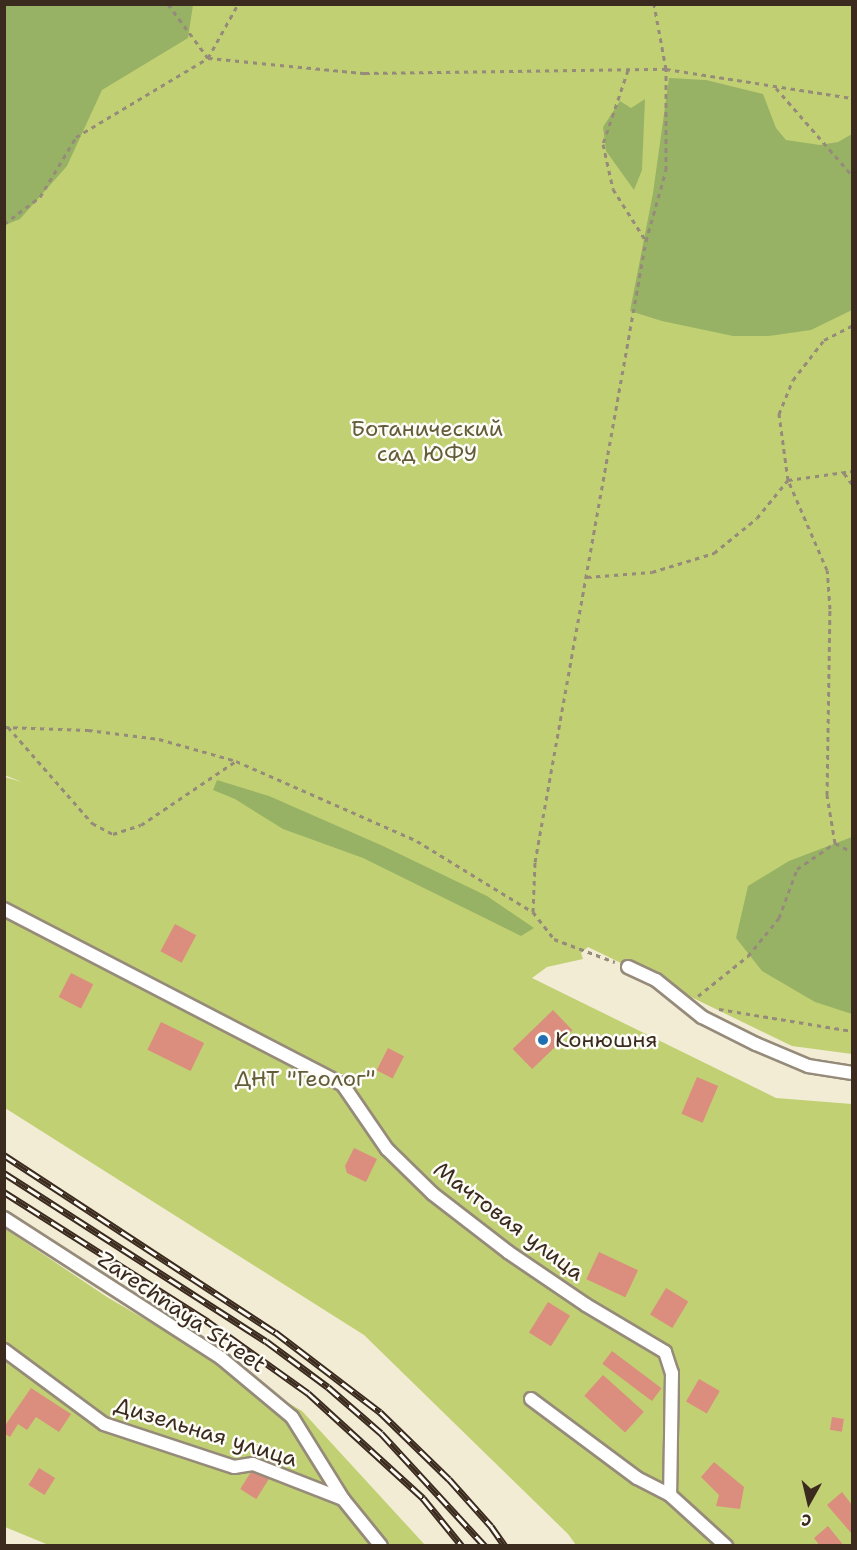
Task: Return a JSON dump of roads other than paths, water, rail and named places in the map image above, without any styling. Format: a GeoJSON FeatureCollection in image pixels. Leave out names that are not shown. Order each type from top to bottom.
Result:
{"type":"FeatureCollection","features":[{"type":"Feature","properties":{"kind":"street","name":"Мачтовая улица"},"geometry":{"type":"LineString","coordinates":[[4,909],[343,1085],[387,1149],[433,1194],[508,1252],[586,1305],[665,1352],[672,1373],[670,1495]]}},
{"type":"Feature","properties":{"kind":"street"},"geometry":{"type":"LineString","coordinates":[[628,967],[656,980],[702,1017],[756,1044],[808,1066],[852,1073]]}},
{"type":"Feature","properties":{"kind":"street","name":"Zarechnaya Street"},"geometry":{"type":"LineString","coordinates":[[4,1218],[221,1358],[292,1417],[343,1499],[381,1545]]}},
{"type":"Feature","properties":{"kind":"street","name":"Дизельная улица"},"geometry":{"type":"LineString","coordinates":[[4,1350],[104,1424],[234,1467],[253,1464],[343,1499]]}},
{"type":"Feature","properties":{"kind":"street"},"geometry":{"type":"LineString","coordinates":[[531,1399],[637,1478],[670,1495],[726,1545]]}},
{"type":"Feature","properties":{"kind":"railway"},"geometry":{"type":"LineString","coordinates":[[4,1155],[275,1332],[380,1412],[449,1479],[491,1526],[505,1546]]}},
{"type":"Feature","properties":{"kind":"railway"},"geometry":{"type":"LineString","coordinates":[[4,1173],[266,1341],[328,1387],[381,1433],[485,1546]]}},
{"type":"Feature","properties":{"kind":"railway"},"geometry":{"type":"LineString","coordinates":[[4,1192],[207,1321],[308,1393],[423,1498],[462,1546]]}},
{"type":"Feature","properties":{"kind":"place","name":"Конюшня"},"geometry":{"type":"Point","coordinates":[543,1040]}},
{"type":"Feature","properties":{"kind":"park label","name":"Ботанический сад ЮФУ"},"geometry":{"type":"Point","coordinates":[427,440]}},
{"type":"Feature","properties":{"kind":"park label","name":"ДНТ \"Геолог\""},"geometry":{"type":"Point","coordinates":[305,1079]}}]}
